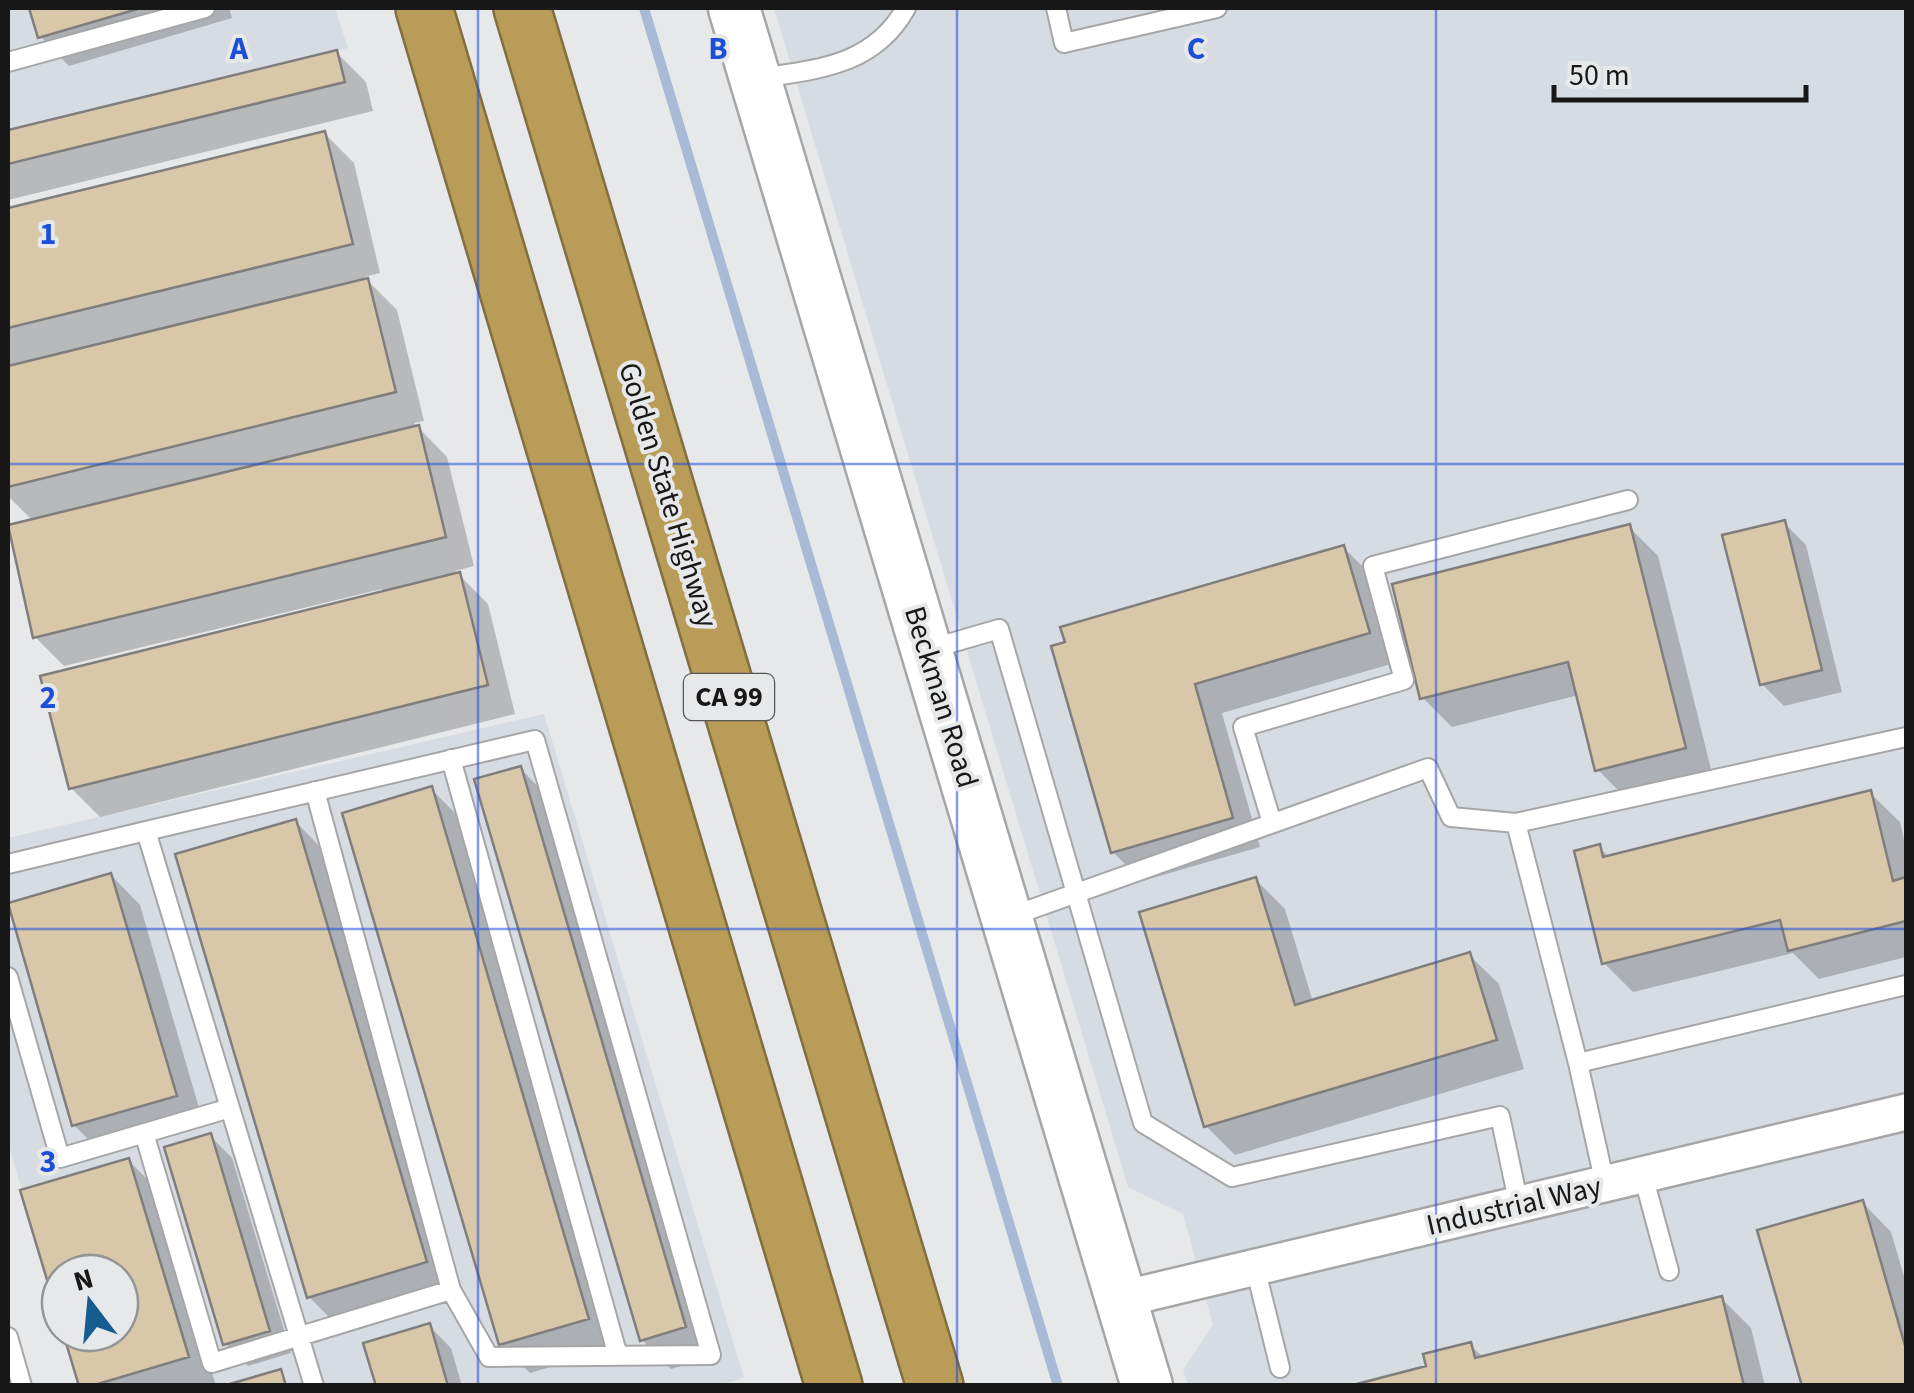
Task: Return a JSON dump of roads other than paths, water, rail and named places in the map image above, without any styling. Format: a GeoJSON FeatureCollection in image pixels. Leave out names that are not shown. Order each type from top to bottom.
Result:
{"type":"FeatureCollection","features":[{"type":"Feature","properties":{"kind":"highway"},"geometry":{"type":"LineString","coordinates":[[424,8],[834,1386]]}},
{"type":"Feature","properties":{"kind":"highway","name":"Golden State Highway"},"geometry":{"type":"LineString","coordinates":[[522,8],[936,1386]]}},
{"type":"Feature","properties":{"kind":"street","name":"Beckman Road"},"geometry":{"type":"LineString","coordinates":[[734,8],[1148,1386]]}},
{"type":"Feature","properties":{"kind":"street","name":"Industrial Way"},"geometry":{"type":"LineString","coordinates":[[1122,1299],[1906,1112]]}},
{"type":"Feature","properties":{"kind":"lane"},"geometry":{"type":"LineString","coordinates":[[8,62],[205,8]]}},
{"type":"Feature","properties":{"kind":"lane"},"geometry":{"type":"LineString","coordinates":[[755,79],[855,59],[895,27],[906,8]]}},
{"type":"Feature","properties":{"kind":"lane"},"geometry":{"type":"LineString","coordinates":[[1056,8],[1064,43],[1217,8]]}},
{"type":"Feature","properties":{"kind":"lane"},"geometry":{"type":"LineString","coordinates":[[1272,824],[1243,728],[1404,680],[1374,566],[1628,500]]}},
{"type":"Feature","properties":{"kind":"lane"},"geometry":{"type":"LineString","coordinates":[[927,650],[999,629],[1143,1123],[1232,1177],[1500,1116],[1519,1204]]}},
{"type":"Feature","properties":{"kind":"lane"},"geometry":{"type":"LineString","coordinates":[[1006,918],[1428,768],[1451,818],[1516,823],[1906,737]]}},
{"type":"Feature","properties":{"kind":"lane"},"geometry":{"type":"LineString","coordinates":[[8,864],[146,831],[450,759],[535,740],[712,1354],[489,1357],[451,1290],[315,791]]}},
{"type":"Feature","properties":{"kind":"lane"},"geometry":{"type":"LineString","coordinates":[[450,759],[618,1356]]}},
{"type":"Feature","properties":{"kind":"lane"},"geometry":{"type":"LineString","coordinates":[[1516,823],[1605,1184]]}},
{"type":"Feature","properties":{"kind":"lane"},"geometry":{"type":"LineString","coordinates":[[146,831],[314,1386]]}},
{"type":"Feature","properties":{"kind":"lane"},"geometry":{"type":"LineString","coordinates":[[8,977],[60,1158],[230,1108]]}},
{"type":"Feature","properties":{"kind":"lane"},"geometry":{"type":"LineString","coordinates":[[1578,1064],[1906,984]]}},
{"type":"Feature","properties":{"kind":"lane"},"geometry":{"type":"LineString","coordinates":[[144,1134],[212,1363],[451,1290]]}},
{"type":"Feature","properties":{"kind":"lane"},"geometry":{"type":"LineString","coordinates":[[1642,1175],[1668,1270]]}},
{"type":"Feature","properties":{"kind":"lane"},"geometry":{"type":"LineString","coordinates":[[1255,1268],[1280,1368]]}},
{"type":"Feature","properties":{"kind":"lane"},"geometry":{"type":"LineString","coordinates":[[8,1337],[22,1386]]}},
{"type":"Feature","properties":{"kind":"waterway"},"geometry":{"type":"LineString","coordinates":[[644,8],[1058,1386]]}}]}
